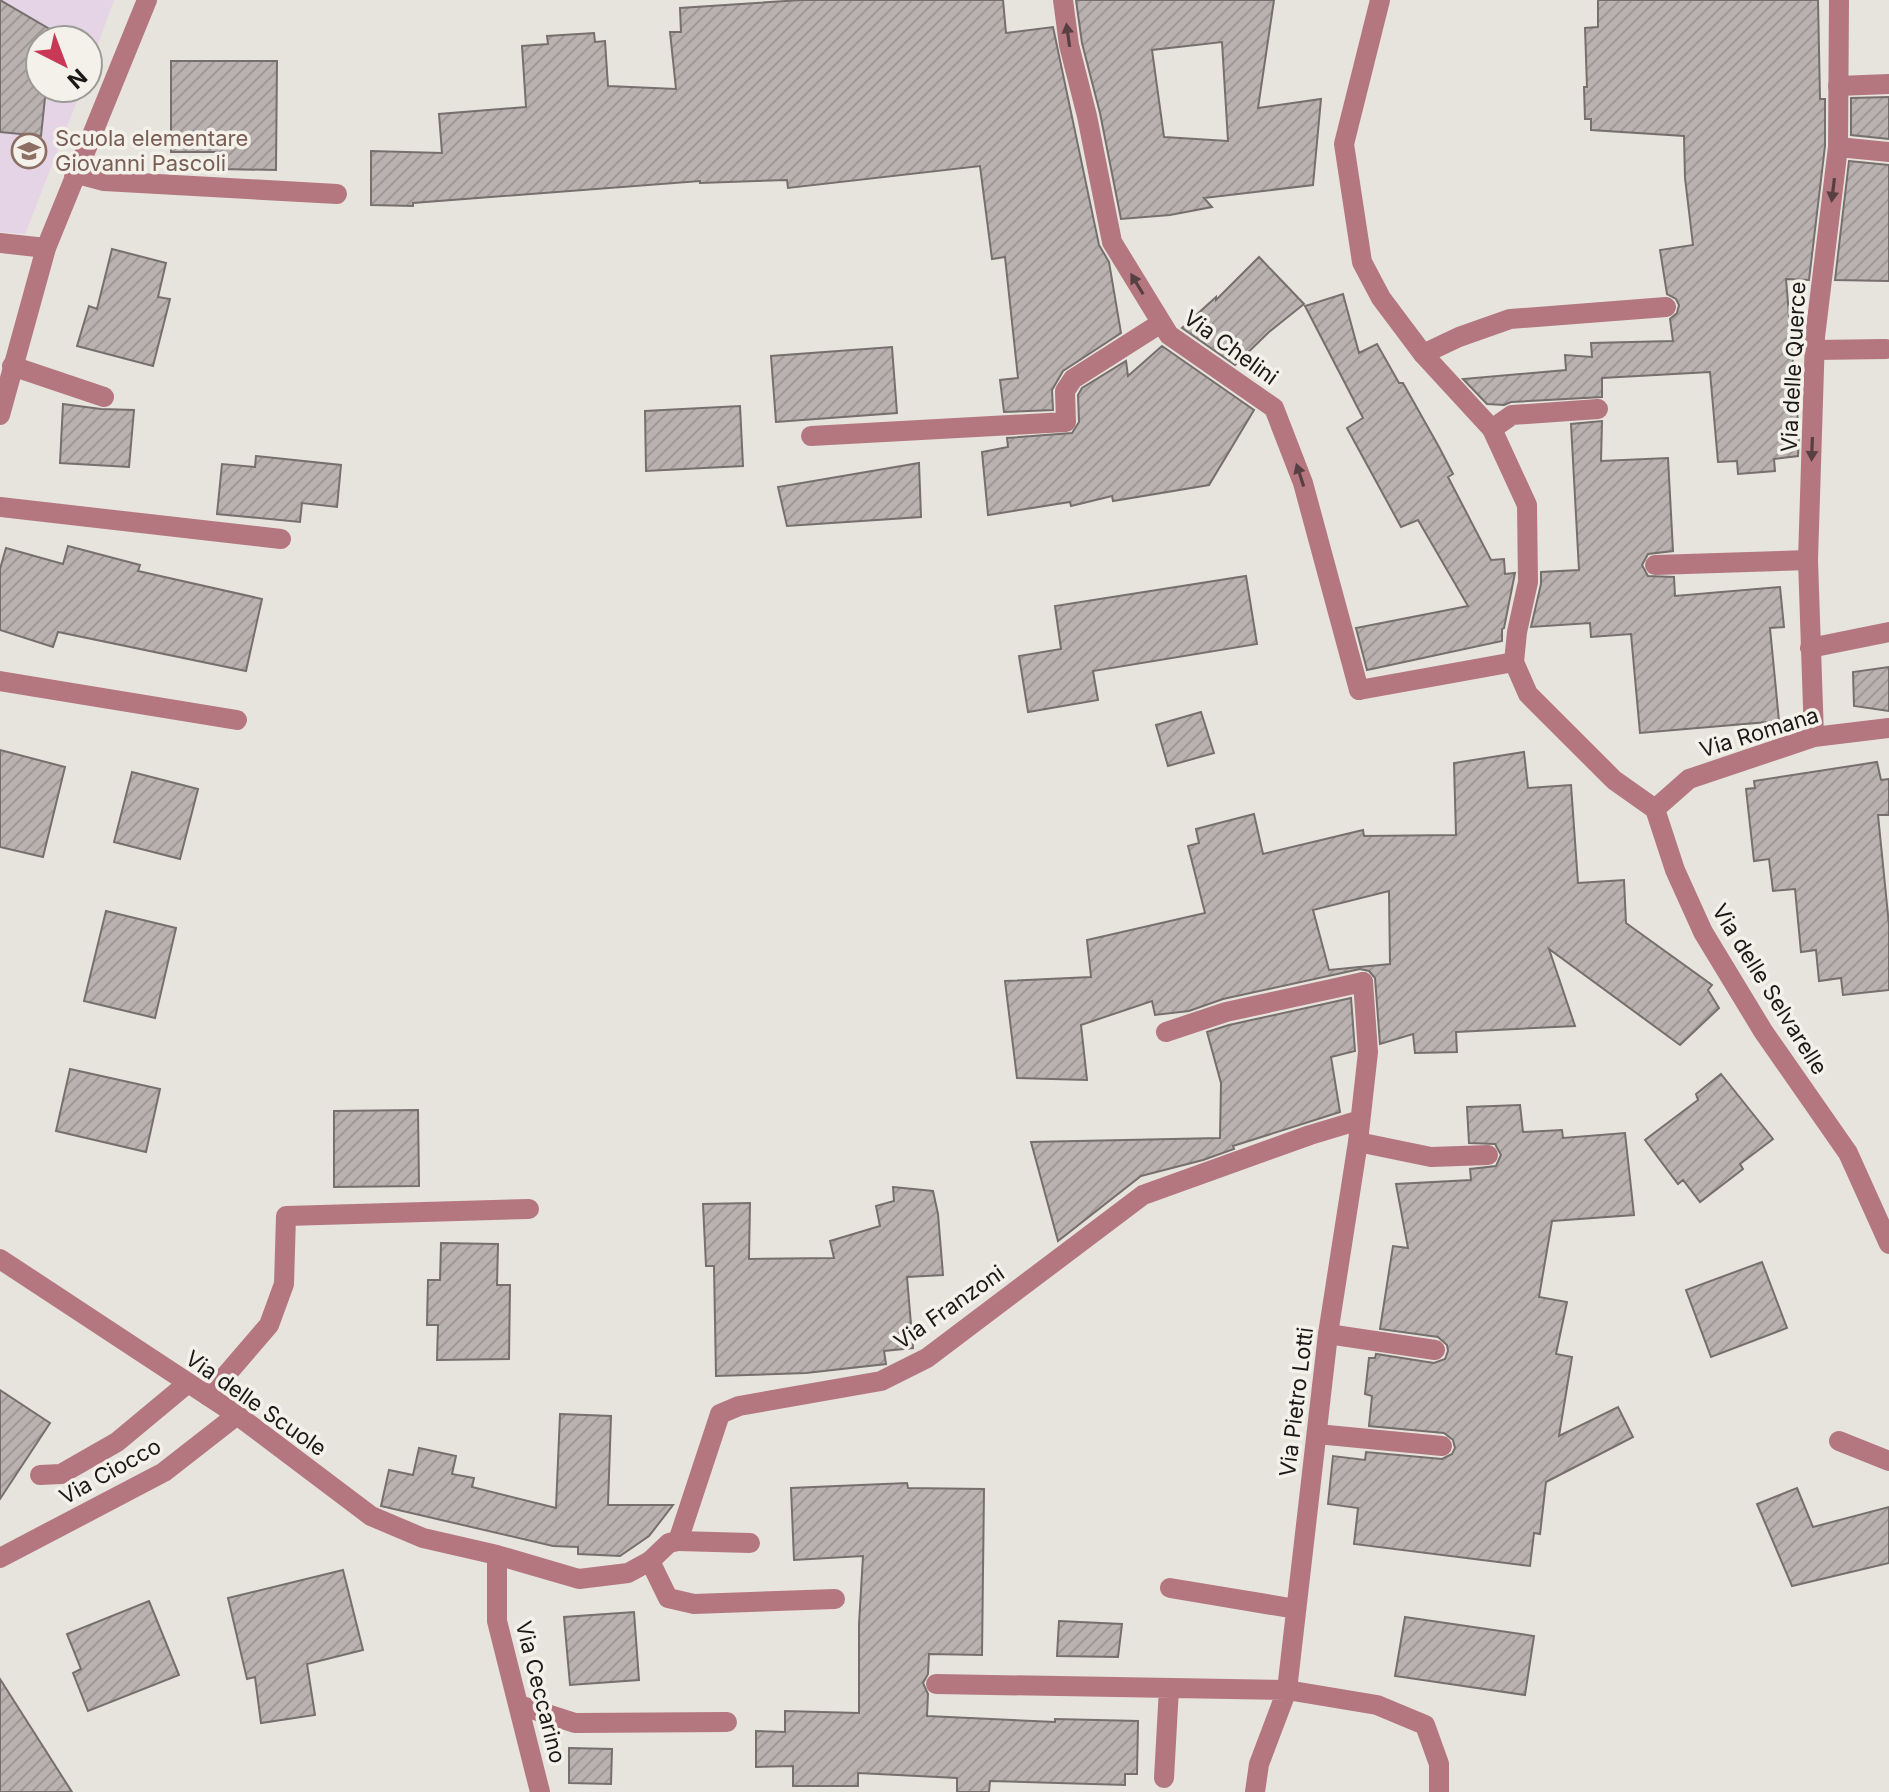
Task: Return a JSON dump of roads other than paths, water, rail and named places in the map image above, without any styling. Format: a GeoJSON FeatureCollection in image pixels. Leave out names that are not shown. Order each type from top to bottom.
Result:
{"type":"FeatureCollection","features":[{"type":"Feature","properties":{"kind":"street"},"geometry":{"type":"LineString","coordinates":[[0,415],[46,248],[147,0]]}},
{"type":"Feature","properties":{"kind":"street","name":"Via Chelini"},"geometry":{"type":"LineString","coordinates":[[1063,0],[1069,45],[1087,116],[1112,242],[1169,335],[1274,408],[1303,483],[1359,690],[1514,662]]}},
{"type":"Feature","properties":{"kind":"street"},"geometry":{"type":"LineString","coordinates":[[1380,0],[1344,144],[1362,262],[1381,298],[1423,354],[1492,429],[1527,505],[1528,582],[1514,662],[1528,694],[1614,780],[1655,809]]}},
{"type":"Feature","properties":{"kind":"street","name":"Via delle Querce"},"geometry":{"type":"LineString","coordinates":[[1814,737],[1808,560],[1815,350],[1838,147],[1839,0]]}},
{"type":"Feature","properties":{"kind":"street"},"geometry":{"type":"LineString","coordinates":[[1838,86],[1889,84]]}},
{"type":"Feature","properties":{"kind":"street"},"geometry":{"type":"LineString","coordinates":[[1838,147],[1889,152]]}},
{"type":"Feature","properties":{"kind":"street"},"geometry":{"type":"LineString","coordinates":[[74,173],[104,181],[337,194]]}},
{"type":"Feature","properties":{"kind":"street"},"geometry":{"type":"LineString","coordinates":[[0,243],[46,248]]}},
{"type":"Feature","properties":{"kind":"street"},"geometry":{"type":"LineString","coordinates":[[1423,354],[1510,319],[1666,307]]}},
{"type":"Feature","properties":{"kind":"street"},"geometry":{"type":"LineString","coordinates":[[811,436],[1066,422],[1065,391],[1073,379],[1161,323]]}},
{"type":"Feature","properties":{"kind":"street"},"geometry":{"type":"LineString","coordinates":[[1815,350],[1886,349]]}},
{"type":"Feature","properties":{"kind":"street"},"geometry":{"type":"LineString","coordinates":[[12,366],[104,397]]}},
{"type":"Feature","properties":{"kind":"street"},"geometry":{"type":"LineString","coordinates":[[1492,429],[1512,415],[1598,409]]}},
{"type":"Feature","properties":{"kind":"street"},"geometry":{"type":"LineString","coordinates":[[0,507],[281,539]]}},
{"type":"Feature","properties":{"kind":"street"},"geometry":{"type":"LineString","coordinates":[[1655,565],[1808,560]]}},
{"type":"Feature","properties":{"kind":"street"},"geometry":{"type":"LineString","coordinates":[[1810,648],[1889,632]]}},
{"type":"Feature","properties":{"kind":"street"},"geometry":{"type":"LineString","coordinates":[[0,681],[237,720]]}},
{"type":"Feature","properties":{"kind":"street","name":"Via Romana"},"geometry":{"type":"LineString","coordinates":[[1655,809],[1689,779],[1814,737],[1889,728]]}},
{"type":"Feature","properties":{"kind":"street","name":"Via delle Selvarelle"},"geometry":{"type":"LineString","coordinates":[[1655,809],[1675,870],[1703,932],[1763,1031],[1848,1153],[1889,1244]]}},
{"type":"Feature","properties":{"kind":"street"},"geometry":{"type":"LineString","coordinates":[[1166,1032],[1226,1012],[1363,982],[1368,1052],[1360,1120]]}},
{"type":"Feature","properties":{"kind":"street","name":"Via Pietro Lotti"},"geometry":{"type":"LineString","coordinates":[[1255,1792],[1259,1764],[1287,1690],[1328,1334],[1360,1120]]}},
{"type":"Feature","properties":{"kind":"street","name":"Via Franzoni"},"geometry":{"type":"LineString","coordinates":[[678,1541],[720,1414],[739,1406],[881,1381],[927,1358],[1143,1195],[1360,1120]]}},
{"type":"Feature","properties":{"kind":"street"},"geometry":{"type":"LineString","coordinates":[[1358,1142],[1431,1157],[1488,1155]]}},
{"type":"Feature","properties":{"kind":"street"},"geometry":{"type":"LineString","coordinates":[[208,1396],[269,1325],[284,1284],[286,1216],[529,1209]]}},
{"type":"Feature","properties":{"kind":"street","name":"Via delle Scuole"},"geometry":{"type":"LineString","coordinates":[[0,1259],[237,1415],[371,1516],[423,1538],[497,1555]]}},
{"type":"Feature","properties":{"kind":"street"},"geometry":{"type":"LineString","coordinates":[[1328,1334],[1435,1350]]}},
{"type":"Feature","properties":{"kind":"street"},"geometry":{"type":"LineString","coordinates":[[40,1475],[61,1474],[117,1442],[188,1383]]}},
{"type":"Feature","properties":{"kind":"street","name":"Via Ciocco"},"geometry":{"type":"LineString","coordinates":[[0,1558],[164,1472],[237,1415]]}},
{"type":"Feature","properties":{"kind":"street"},"geometry":{"type":"LineString","coordinates":[[1317,1434],[1442,1446]]}},
{"type":"Feature","properties":{"kind":"street"},"geometry":{"type":"LineString","coordinates":[[1839,1441],[1889,1461]]}},
{"type":"Feature","properties":{"kind":"street"},"geometry":{"type":"LineString","coordinates":[[497,1555],[579,1579],[628,1573],[650,1561],[669,1543],[678,1541],[750,1543]]}},
{"type":"Feature","properties":{"kind":"street","name":"Via Ceccarino"},"geometry":{"type":"LineString","coordinates":[[497,1555],[497,1621],[540,1792]]}},
{"type":"Feature","properties":{"kind":"street"},"geometry":{"type":"LineString","coordinates":[[650,1561],[668,1598],[694,1604],[835,1599]]}},
{"type":"Feature","properties":{"kind":"street"},"geometry":{"type":"LineString","coordinates":[[1170,1588],[1296,1609]]}},
{"type":"Feature","properties":{"kind":"street"},"geometry":{"type":"LineString","coordinates":[[936,1684],[1287,1690],[1377,1705],[1425,1725],[1439,1764],[1439,1792]]}},
{"type":"Feature","properties":{"kind":"street"},"geometry":{"type":"LineString","coordinates":[[1164,1778],[1169,1688]]}},
{"type":"Feature","properties":{"kind":"street"},"geometry":{"type":"LineString","coordinates":[[519,1705],[575,1723],[727,1722]]}},
{"type":"Feature","properties":{"kind":"place","name":"Scuola elementare Giovanni Pascoli"},"geometry":{"type":"Point","coordinates":[29,151]}}]}
